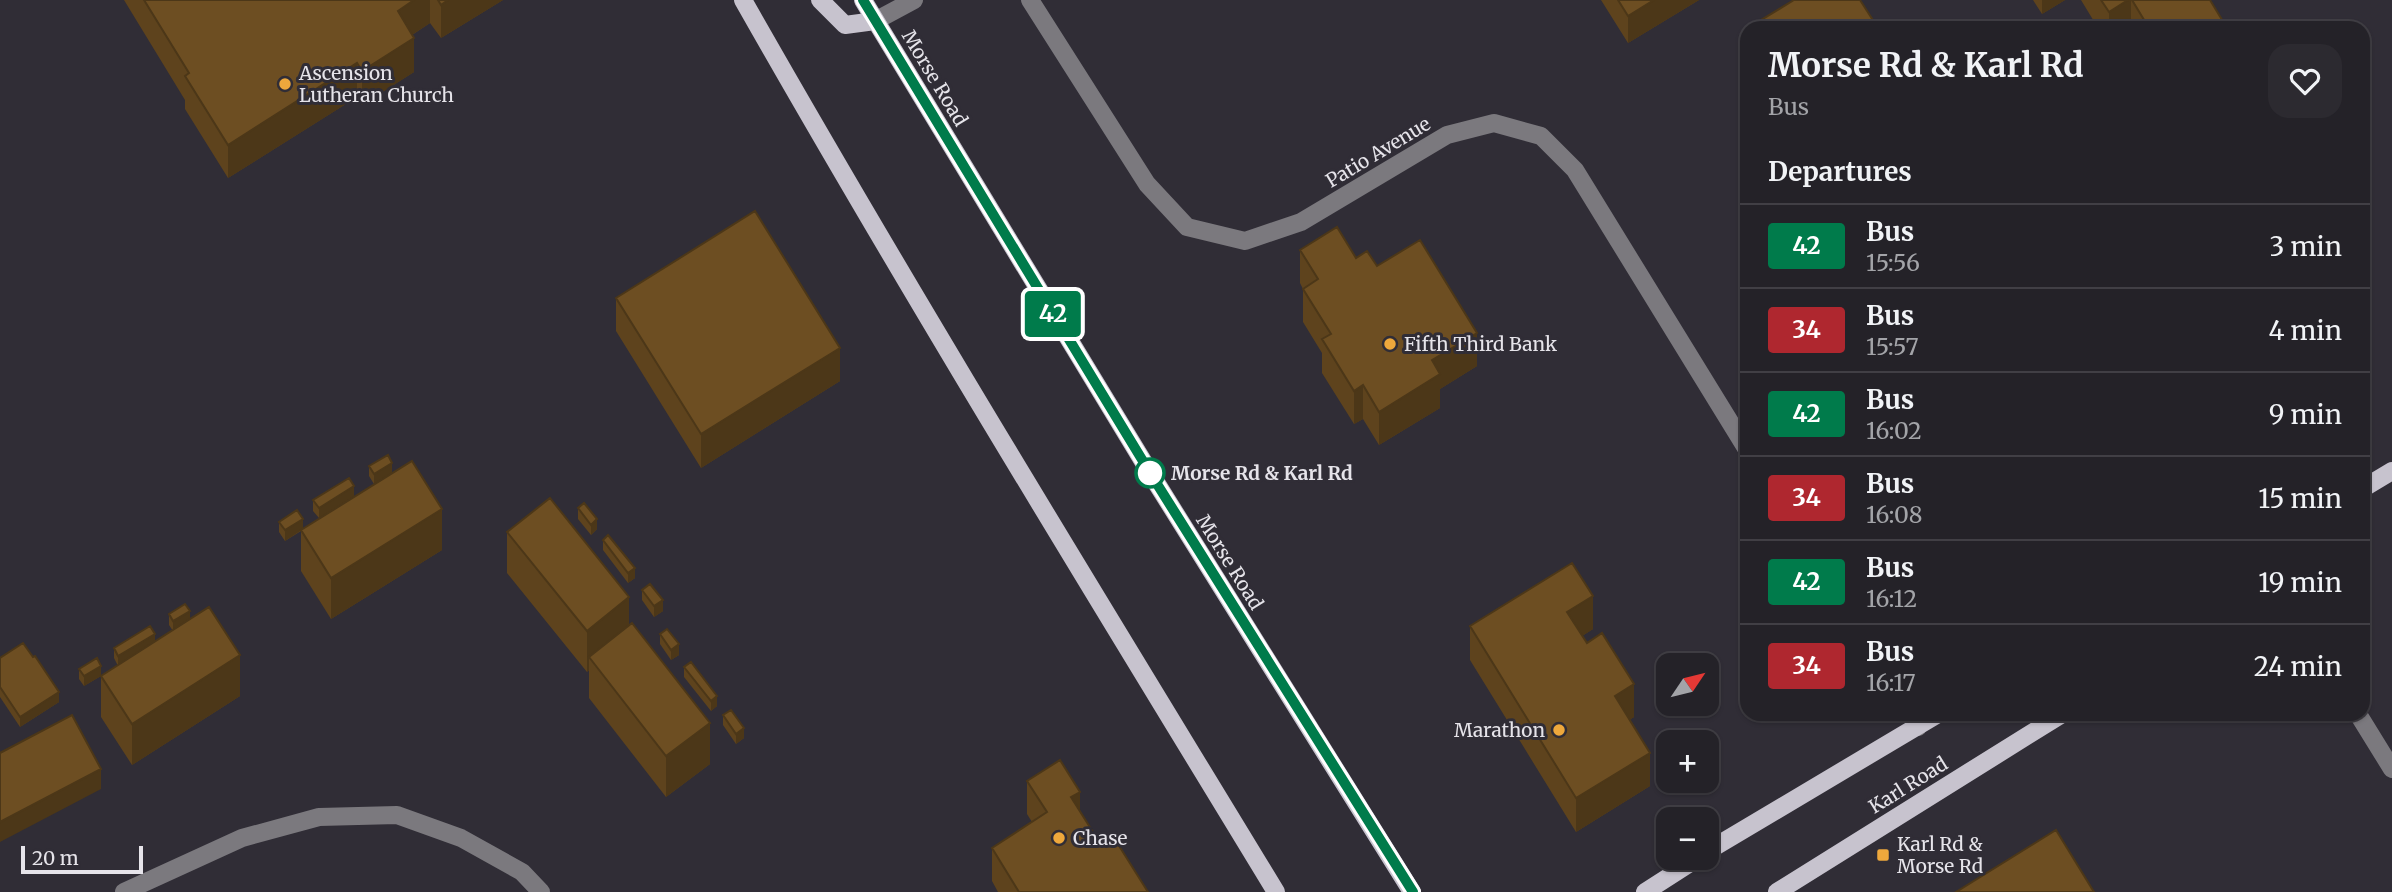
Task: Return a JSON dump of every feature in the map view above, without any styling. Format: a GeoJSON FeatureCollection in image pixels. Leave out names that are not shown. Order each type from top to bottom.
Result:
{"type":"FeatureCollection","features":[{"type":"Feature","properties":{"kind":"main road"},"geometry":{"type":"LineString","coordinates":[[743,0],[984,412],[1276,892]]}},
{"type":"Feature","properties":{"kind":"main road"},"geometry":{"type":"LineString","coordinates":[[820,0],[845,26],[876,21]]}},
{"type":"Feature","properties":{"kind":"main road","name":"Morse Road"},"geometry":{"type":"LineString","coordinates":[[863,0],[1152,476],[1412,892]]}},
{"type":"Feature","properties":{"kind":"main road"},"geometry":{"type":"LineString","coordinates":[[2370,484],[2392,471]]}},
{"type":"Feature","properties":{"kind":"main road"},"geometry":{"type":"LineString","coordinates":[[1719,844],[1912,721]]}},
{"type":"Feature","properties":{"kind":"main road","name":"Karl Road"},"geometry":{"type":"LineString","coordinates":[[1777,892],[2051,721]]}},
{"type":"Feature","properties":{"kind":"main road"},"geometry":{"type":"LineString","coordinates":[[1645,892],[1679,870]]}},
{"type":"Feature","properties":{"kind":"street"},"geometry":{"type":"LineString","coordinates":[[876,21],[914,0]]}},
{"type":"Feature","properties":{"kind":"street","name":"Patio Avenue"},"geometry":{"type":"LineString","coordinates":[[1030,0],[1147,184],[1187,227],[1245,241],[1301,222],[1447,135],[1494,123],[1541,136],[1575,170],[1740,438]]}},
{"type":"Feature","properties":{"kind":"street"},"geometry":{"type":"LineString","coordinates":[[2362,721],[2392,769]]}},
{"type":"Feature","properties":{"kind":"street"},"geometry":{"type":"LineString","coordinates":[[124,892],[242,838],[319,817],[397,815],[461,838],[522,872],[541,892]]}},
{"type":"Feature","properties":{"kind":"building","name":"Ascension Lutheran Church"},"geometry":{"type":"Polygon","coordinates":[[[144,0],[414,0],[398,11],[414,38],[362,71],[357,63],[228,145],[185,76],[189,73],[144,0]]]}},
{"type":"Feature","properties":{"kind":"building"},"geometry":{"type":"Polygon","coordinates":[[[1618,0],[1654,0],[1628,16],[1618,0]]]}},
{"type":"Feature","properties":{"kind":"building"},"geometry":{"type":"Polygon","coordinates":[[[1794,0],[1860,0],[1874,21],[1760,21],[1794,0]]]}},
{"type":"Feature","properties":{"kind":"building"},"geometry":{"type":"Polygon","coordinates":[[[2101,0],[2128,0],[2109,12],[2101,0]]]}},
{"type":"Feature","properties":{"kind":"building"},"geometry":{"type":"Polygon","coordinates":[[[2132,0],[2210,0],[2223,21],[2145,21],[2132,0]]]}},
{"type":"Feature","properties":{"kind":"building"},"geometry":{"type":"Polygon","coordinates":[[[755,211],[840,348],[701,434],[616,298],[755,211]]]}},
{"type":"Feature","properties":{"kind":"building","name":"Fifth Third Bank"},"geometry":{"type":"Polygon","coordinates":[[[1337,227],[1356,258],[1367,251],[1377,266],[1420,240],[1477,333],[1432,360],[1440,374],[1379,412],[1363,385],[1354,391],[1322,339],[1331,334],[1303,289],[1318,279],[1300,250],[1337,227]]]}},
{"type":"Feature","properties":{"kind":"building"},"geometry":{"type":"Polygon","coordinates":[[[388,455],[392,463],[374,474],[369,466],[388,455]]]}},
{"type":"Feature","properties":{"kind":"building"},"geometry":{"type":"Polygon","coordinates":[[[412,461],[442,509],[331,578],[301,530],[412,461]]]}},
{"type":"Feature","properties":{"kind":"building"},"geometry":{"type":"Polygon","coordinates":[[[349,478],[354,486],[319,508],[313,500],[349,478]]]}},
{"type":"Feature","properties":{"kind":"building"},"geometry":{"type":"Polygon","coordinates":[[[550,498],[629,597],[587,631],[507,532],[550,498]]]}},
{"type":"Feature","properties":{"kind":"building"},"geometry":{"type":"Polygon","coordinates":[[[584,503],[597,519],[591,525],[578,508],[584,503]]]}},
{"type":"Feature","properties":{"kind":"building"},"geometry":{"type":"Polygon","coordinates":[[[297,510],[303,519],[285,530],[279,522],[297,510]]]}},
{"type":"Feature","properties":{"kind":"building"},"geometry":{"type":"Polygon","coordinates":[[[608,535],[635,568],[628,573],[603,540],[608,535]]]}},
{"type":"Feature","properties":{"kind":"building"},"geometry":{"type":"Polygon","coordinates":[[[1572,563],[1593,596],[1567,612],[1587,643],[1602,633],[1634,684],[1615,696],[1650,753],[1576,798],[1470,626],[1572,563]]]}},
{"type":"Feature","properties":{"kind":"building"},"geometry":{"type":"Polygon","coordinates":[[[650,584],[663,600],[654,606],[642,590],[650,584]]]}},
{"type":"Feature","properties":{"kind":"building"},"geometry":{"type":"Polygon","coordinates":[[[185,604],[190,611],[173,621],[169,614],[185,604]]]}},
{"type":"Feature","properties":{"kind":"building"},"geometry":{"type":"Polygon","coordinates":[[[209,607],[240,655],[132,724],[101,676],[209,607]]]}},
{"type":"Feature","properties":{"kind":"building"},"geometry":{"type":"Polygon","coordinates":[[[632,623],[710,723],[666,756],[589,657],[632,623]]]}},
{"type":"Feature","properties":{"kind":"building"},"geometry":{"type":"Polygon","coordinates":[[[150,626],[155,634],[118,656],[114,648],[150,626]]]}},
{"type":"Feature","properties":{"kind":"building"},"geometry":{"type":"Polygon","coordinates":[[[667,629],[679,644],[671,650],[660,634],[667,629]]]}},
{"type":"Feature","properties":{"kind":"building"},"geometry":{"type":"Polygon","coordinates":[[[23,643],[59,692],[20,717],[0,687],[0,658],[23,643]]]}},
{"type":"Feature","properties":{"kind":"building"},"geometry":{"type":"Polygon","coordinates":[[[97,658],[101,666],[84,676],[79,669],[97,658]]]}},
{"type":"Feature","properties":{"kind":"building"},"geometry":{"type":"Polygon","coordinates":[[[691,662],[717,696],[711,701],[684,667],[691,662]]]}},
{"type":"Feature","properties":{"kind":"building"},"geometry":{"type":"Polygon","coordinates":[[[731,710],[744,728],[736,734],[723,715],[731,710]]]}},
{"type":"Feature","properties":{"kind":"building"},"geometry":{"type":"Polygon","coordinates":[[[72,715],[101,769],[0,822],[0,753],[72,715]]]}},
{"type":"Feature","properties":{"kind":"building"},"geometry":{"type":"Polygon","coordinates":[[[1060,760],[1080,792],[1071,797],[1098,840],[1111,833],[1148,892],[1019,892],[992,848],[1047,812],[1027,781],[1060,760]]]}},
{"type":"Feature","properties":{"kind":"building"},"geometry":{"type":"Polygon","coordinates":[[[2056,830],[2094,892],[1956,892],[2056,830]]]}},
{"type":"Feature","properties":{"kind":"bus line","name":"42"},"geometry":{"type":"LineString","coordinates":[[863,0],[1152,476],[1413,892]]}},
{"type":"Feature","properties":{"kind":"place","name":"Ascension Lutheran Church"},"geometry":{"type":"Point","coordinates":[285,84]}},
{"type":"Feature","properties":{"kind":"place","name":"Fifth Third Bank"},"geometry":{"type":"Point","coordinates":[1390,344]}},
{"type":"Feature","properties":{"kind":"place","name":"Morse Rd & Karl Rd"},"geometry":{"type":"Point","coordinates":[1150,473]}},
{"type":"Feature","properties":{"kind":"place","name":"Marathon"},"geometry":{"type":"Point","coordinates":[1559,730]}},
{"type":"Feature","properties":{"kind":"place","name":"Chase"},"geometry":{"type":"Point","coordinates":[1059,838]}},
{"type":"Feature","properties":{"kind":"place","name":"Karl Rd & Morse Rd"},"geometry":{"type":"Point","coordinates":[1883,855]}}]}
